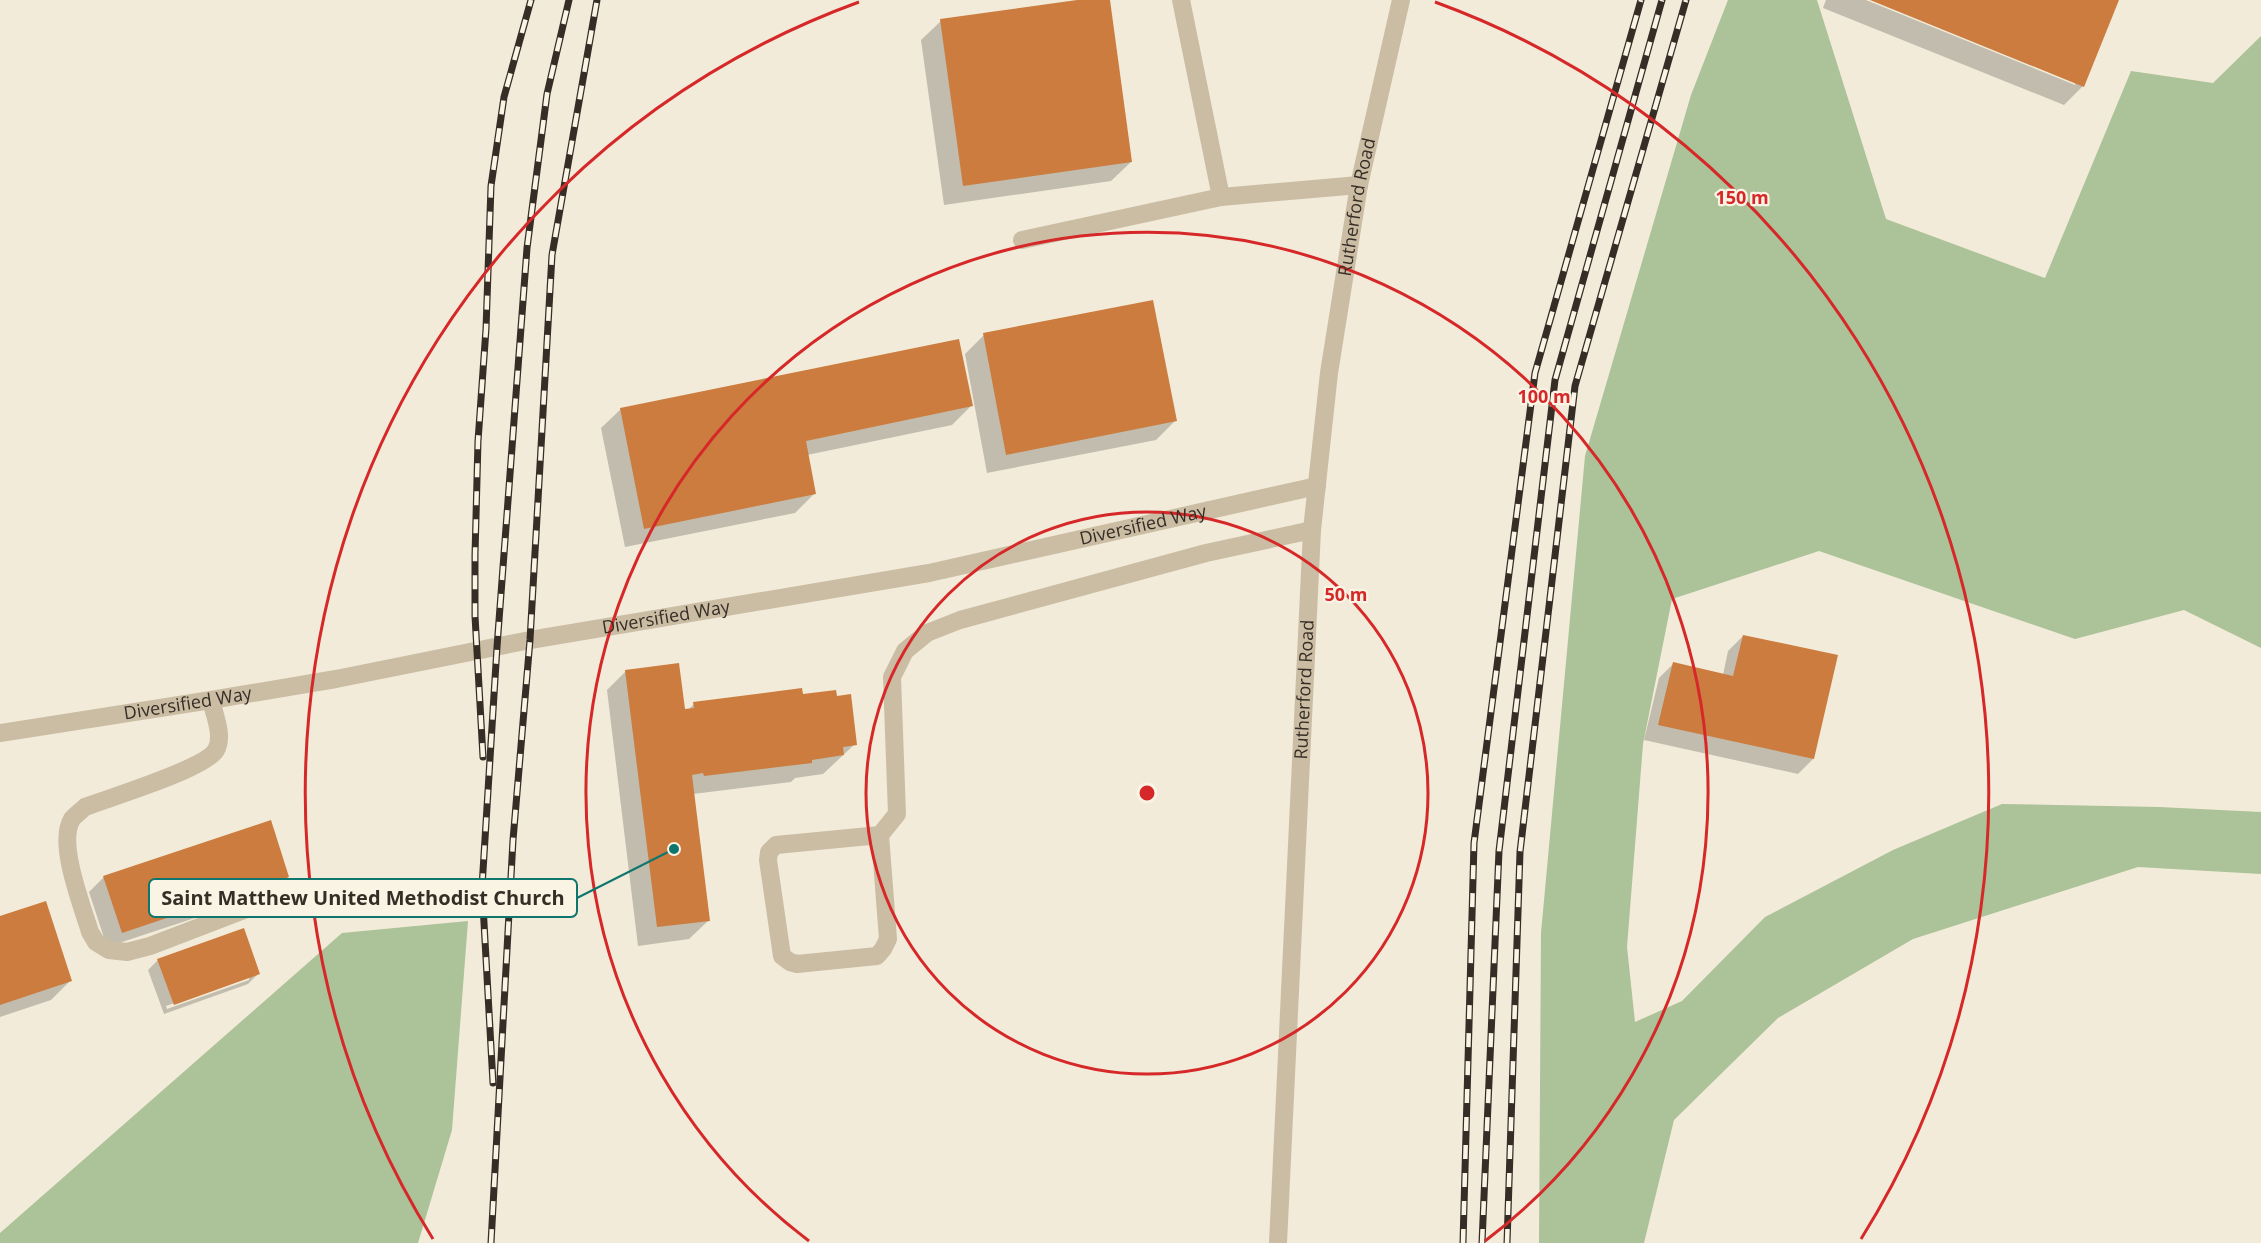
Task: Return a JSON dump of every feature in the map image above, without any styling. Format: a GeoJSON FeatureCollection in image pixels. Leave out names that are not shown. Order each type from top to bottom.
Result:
{"type":"FeatureCollection","features":[{"type":"Feature","properties":{"kind":"street"},"geometry":{"type":"LineString","coordinates":[[1181,0],[1221,197]]}},
{"type":"Feature","properties":{"kind":"street","name":"Rutherford Road"},"geometry":{"type":"LineString","coordinates":[[1278,1243],[1312,530],[1329,373],[1359,185],[1401,0]]}},
{"type":"Feature","properties":{"kind":"street"},"geometry":{"type":"LineString","coordinates":[[1022,240],[1221,197],[1359,185]]}},
{"type":"Feature","properties":{"kind":"street","name":"Diversified Way"},"geometry":{"type":"LineString","coordinates":[[6,733],[211,700],[530,640],[929,573],[1317,486]]}},
{"type":"Feature","properties":{"kind":"street"},"geometry":{"type":"LineString","coordinates":[[879,835],[888,939],[883,949],[877,956],[797,964],[782,956],[768,860],[769,852],[776,845],[879,835],[897,814],[892,677],[905,651],[927,633],[960,620],[1206,553],[1312,530]]}},
{"type":"Feature","properties":{"kind":"street"},"geometry":{"type":"LineString","coordinates":[[211,700],[220,738],[217,749],[210,758],[192,767],[85,807],[72,819],[66,835],[66,851],[90,932],[96,942],[109,950],[127,952],[150,946],[278,897]]}},
{"type":"Feature","properties":{"kind":"green space"},"geometry":{"type":"Polygon","coordinates":[[[1728,0],[1817,0],[1886,219],[2045,278],[2131,71],[2213,83],[2261,36],[2261,648],[2184,610],[2075,639],[1819,551],[1672,599],[1643,744],[1627,947],[1635,1022],[1682,1001],[1765,917],[1893,850],[2002,804],[2159,807],[2261,812],[2261,874],[2138,867],[1913,939],[1778,1018],[1674,1120],[1644,1243],[1539,1243],[1541,933],[1585,456],[1691,95],[1728,0]]]}},
{"type":"Feature","properties":{"kind":"green space"},"geometry":{"type":"Polygon","coordinates":[[[468,921],[452,1130],[418,1243],[0,1243],[0,1233],[342,933],[468,921]]]}},
{"type":"Feature","properties":{"kind":"building"},"geometry":{"type":"Polygon","coordinates":[[[1077,0],[1110,0],[1132,162],[963,186],[940,19],[1077,0]]]}},
{"type":"Feature","properties":{"kind":"building"},"geometry":{"type":"Polygon","coordinates":[[[1870,0],[2119,0],[2084,87],[1870,0]]]}},
{"type":"Feature","properties":{"kind":"building"},"geometry":{"type":"Polygon","coordinates":[[[1153,300],[1177,421],[1006,455],[983,333],[1153,300]]]}},
{"type":"Feature","properties":{"kind":"building"},"geometry":{"type":"Polygon","coordinates":[[[959,339],[973,406],[806,441],[816,494],[644,529],[620,408],[959,339]]]}},
{"type":"Feature","properties":{"kind":"building"},"geometry":{"type":"Polygon","coordinates":[[[1743,635],[1838,655],[1814,759],[1658,725],[1673,662],[1733,676],[1743,635]]]}},
{"type":"Feature","properties":{"kind":"building"},"geometry":{"type":"Polygon","coordinates":[[[679,663],[685,709],[694,708],[693,702],[802,688],[803,694],[836,690],[837,696],[851,694],[857,745],[843,747],[844,755],[812,760],[812,763],[704,776],[703,773],[692,775],[710,921],[657,927],[625,670],[679,663]]]}},
{"type":"Feature","properties":{"kind":"building"},"geometry":{"type":"Polygon","coordinates":[[[271,820],[289,877],[122,933],[103,876],[271,820]]]}},
{"type":"Feature","properties":{"kind":"building"},"geometry":{"type":"Polygon","coordinates":[[[46,901],[72,981],[0,1005],[0,916],[46,901]]]}},
{"type":"Feature","properties":{"kind":"building"},"geometry":{"type":"Polygon","coordinates":[[[244,928],[260,974],[174,1005],[157,959],[244,928]]]}},
{"type":"Feature","properties":{"kind":"railway"},"geometry":{"type":"LineString","coordinates":[[483,757],[475,616],[475,555],[478,441],[486,329],[491,186],[504,97],[531,0]]}},
{"type":"Feature","properties":{"kind":"railway"},"geometry":{"type":"LineString","coordinates":[[493,1083],[482,887],[497,647],[527,248],[547,94],[569,0]]}},
{"type":"Feature","properties":{"kind":"railway"},"geometry":{"type":"LineString","coordinates":[[491,1243],[513,840],[530,640],[552,255],[597,0]]}},
{"type":"Feature","properties":{"kind":"railway"},"geometry":{"type":"LineString","coordinates":[[1463,1243],[1474,843],[1535,373],[1641,0]]}},
{"type":"Feature","properties":{"kind":"railway"},"geometry":{"type":"LineString","coordinates":[[1482,1243],[1499,851],[1555,380],[1662,0]]}},
{"type":"Feature","properties":{"kind":"railway"},"geometry":{"type":"LineString","coordinates":[[1507,1243],[1520,852],[1575,386],[1686,0]]}},
{"type":"Feature","properties":{"kind":"place","name":"Saint Matthew United Methodist Church"},"geometry":{"type":"Point","coordinates":[674,849]}}]}
